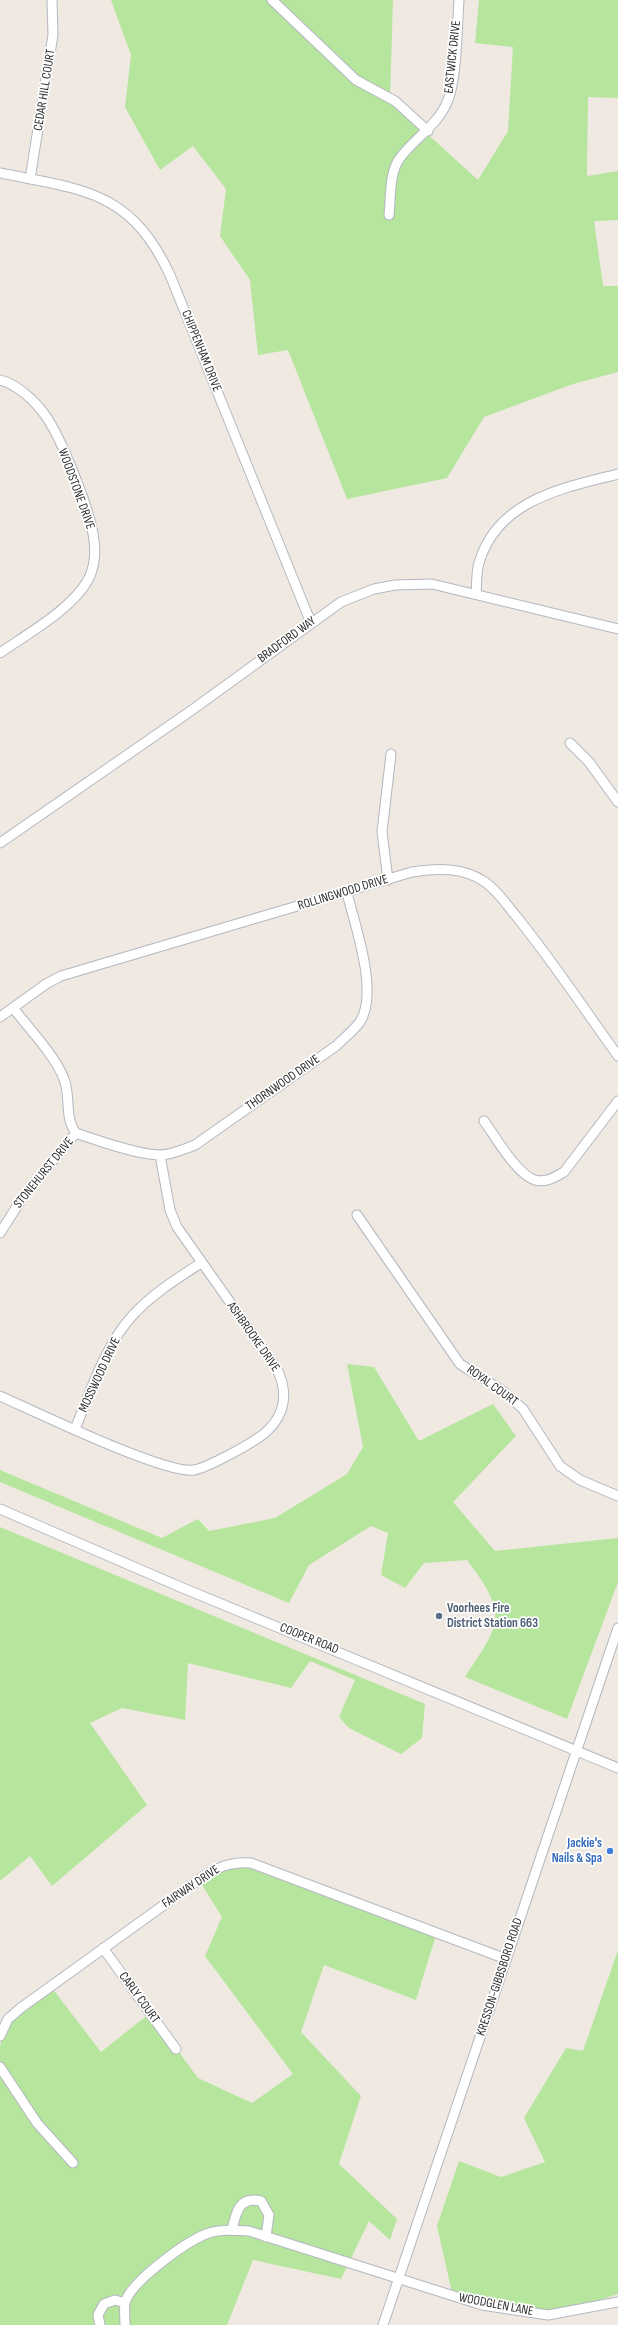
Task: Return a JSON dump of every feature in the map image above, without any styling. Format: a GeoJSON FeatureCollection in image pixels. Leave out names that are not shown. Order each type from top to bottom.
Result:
{"type":"FeatureCollection","features":[{"type":"Feature","properties":{"kind":"street","name":"CEDAR HILL COURT"},"geometry":{"type":"LineString","coordinates":[[30,179],[54,35],[52,0]]}},
{"type":"Feature","properties":{"kind":"street"},"geometry":{"type":"LineString","coordinates":[[272,0],[356,80],[395,101],[428,131]]}},
{"type":"Feature","properties":{"kind":"street","name":"EASTWICK DRIVE"},"geometry":{"type":"LineString","coordinates":[[389,214],[394,171],[399,158],[428,131],[448,100],[452,86],[459,0]]}},
{"type":"Feature","properties":{"kind":"street","name":"CHIPPENHAM DRIVE"},"geometry":{"type":"LineString","coordinates":[[0,173],[85,191],[111,202],[138,222],[158,249],[311,623]]}},
{"type":"Feature","properties":{"kind":"street","name":"WOODSTONE DRIVE"},"geometry":{"type":"LineString","coordinates":[[0,380],[14,386],[25,394],[50,422],[79,489],[92,528],[94,551],[92,569],[88,581],[71,601],[0,653]]}},
{"type":"Feature","properties":{"kind":"street"},"geometry":{"type":"LineString","coordinates":[[476,594],[478,564],[486,545],[495,531],[522,505],[556,489],[618,474]]}},
{"type":"Feature","properties":{"kind":"street","name":"BRADFORD WAY"},"geometry":{"type":"LineString","coordinates":[[0,843],[192,710],[341,602],[374,589],[395,585],[432,584],[618,629]]}},
{"type":"Feature","properties":{"kind":"street"},"geometry":{"type":"LineString","coordinates":[[570,743],[589,762],[618,802]]}},
{"type":"Feature","properties":{"kind":"street"},"geometry":{"type":"LineString","coordinates":[[388,880],[382,832],[392,754]]}},
{"type":"Feature","properties":{"kind":"street","name":"ROLLINGWOOD DRIVE"},"geometry":{"type":"LineString","coordinates":[[0,1017],[61,976],[346,893],[412,872],[437,868],[456,870],[485,882],[527,930],[618,1056]]}},
{"type":"Feature","properties":{"kind":"street","name":"THORNWOOD DRIVE"},"geometry":{"type":"LineString","coordinates":[[76,1133],[106,1144],[160,1155],[178,1152],[195,1145],[336,1046],[360,1021],[365,1009],[368,986],[346,893]]}},
{"type":"Feature","properties":{"kind":"street","name":"STONEHURST DRIVE"},"geometry":{"type":"LineString","coordinates":[[0,1233],[23,1197],[76,1133],[70,1119],[65,1079],[57,1066],[13,1008]]}},
{"type":"Feature","properties":{"kind":"street"},"geometry":{"type":"LineString","coordinates":[[484,1121],[516,1165],[534,1180],[543,1181],[564,1172],[618,1101]]}},
{"type":"Feature","properties":{"kind":"street","name":"ASHBROOKE DRIVE"},"geometry":{"type":"LineString","coordinates":[[0,1396],[75,1429],[167,1466],[182,1470],[195,1470],[256,1442],[272,1426],[284,1402],[285,1391],[282,1379],[277,1369],[177,1227],[170,1210],[160,1155]]}},
{"type":"Feature","properties":{"kind":"street","name":"ROYAL COURT"},"geometry":{"type":"LineString","coordinates":[[357,1215],[460,1364],[504,1392],[523,1409],[560,1466],[580,1480],[618,1496]]}},
{"type":"Feature","properties":{"kind":"street","name":"MOSSWOOD DRIVE"},"geometry":{"type":"LineString","coordinates":[[75,1429],[108,1354],[122,1328],[145,1304],[201,1263]]}},
{"type":"Feature","properties":{"kind":"street","name":"COOPER ROAD"},"geometry":{"type":"LineString","coordinates":[[0,1509],[178,1586],[618,1768]]}},
{"type":"Feature","properties":{"kind":"street","name":"KRESSON-GIBBSBORO ROAD"},"geometry":{"type":"LineString","coordinates":[[383,2325],[449,2137],[506,1959],[618,1628]]}},
{"type":"Feature","properties":{"kind":"street","name":"FAIRWAY DRIVE"},"geometry":{"type":"LineString","coordinates":[[0,2036],[8,2019],[22,2007],[102,1948],[207,1874],[224,1864],[234,1862],[251,1863],[506,1959]]}},
{"type":"Feature","properties":{"kind":"street","name":"CARLY COURT"},"geometry":{"type":"LineString","coordinates":[[102,1948],[176,2049]]}},
{"type":"Feature","properties":{"kind":"street"},"geometry":{"type":"LineString","coordinates":[[0,2068],[36,2123],[73,2163]]}},
{"type":"Feature","properties":{"kind":"street"},"geometry":{"type":"LineString","coordinates":[[232,2230],[237,2208],[245,2202],[253,2199],[261,2201],[269,2215],[266,2237]]}},
{"type":"Feature","properties":{"kind":"street","name":"WOODGLEN LANE"},"geometry":{"type":"LineString","coordinates":[[125,2303],[147,2274],[181,2247],[207,2234],[232,2230],[249,2231],[399,2280],[482,2305],[548,2315],[618,2302]]}},
{"type":"Feature","properties":{"kind":"street"},"geometry":{"type":"LineString","coordinates":[[100,2325],[98,2315],[104,2304],[114,2300],[125,2303],[125,2325]]}},
{"type":"Feature","properties":{"kind":"green space"},"geometry":{"type":"Polygon","coordinates":[[[111,0],[393,0],[390,100],[478,180],[508,131],[513,47],[475,43],[479,0],[618,0],[618,98],[588,97],[587,176],[618,171],[618,220],[594,221],[603,286],[618,286],[618,372],[573,384],[484,417],[447,478],[347,499],[288,350],[258,355],[250,280],[220,236],[226,189],[193,146],[160,170],[125,107],[131,55],[111,0]]]}},
{"type":"Feature","properties":{"kind":"green space"},"geometry":{"type":"Polygon","coordinates":[[[347,1364],[374,1367],[419,1441],[493,1404],[516,1436],[453,1502],[495,1551],[618,1538],[618,1582],[567,1719],[465,1677],[487,1642],[495,1620],[493,1601],[489,1592],[467,1560],[424,1563],[405,1588],[381,1575],[388,1533],[371,1526],[309,1565],[289,1603],[0,1482],[0,1470],[162,1538],[198,1519],[209,1531],[275,1518],[347,1474],[363,1447],[347,1364]]]}},
{"type":"Feature","properties":{"kind":"green space"},"geometry":{"type":"Polygon","coordinates":[[[0,1527],[425,1704],[422,1738],[401,1754],[349,1728],[339,1717],[355,1680],[310,1661],[291,1688],[188,1663],[185,1720],[122,1708],[90,1723],[147,1805],[52,1886],[30,1856],[0,1881],[0,1527]]]}},
{"type":"Feature","properties":{"kind":"green space"},"geometry":{"type":"Polygon","coordinates":[[[253,1862],[437,1932],[416,2000],[324,1965],[301,2032],[361,2096],[339,2164],[397,2219],[390,2240],[369,2221],[341,2279],[253,2260],[227,2325],[0,2325],[0,2047],[4,2028],[52,1988],[101,2052],[150,2013],[198,2078],[252,2103],[293,2074],[205,1956],[222,1917],[199,1880],[253,1862]]]}},
{"type":"Feature","properties":{"kind":"green space"},"geometry":{"type":"Polygon","coordinates":[[[618,1950],[618,2294],[561,2312],[453,2297],[437,2226],[459,2161],[501,2177],[545,2162],[524,2118],[566,2048],[583,2051],[618,1950]]]}},
{"type":"Feature","properties":{"kind":"place","name":"Voorhees Fire District Station 663"},"geometry":{"type":"Point","coordinates":[439,1616]}},
{"type":"Feature","properties":{"kind":"place","name":"Jackie's Nails & Spa"},"geometry":{"type":"Point","coordinates":[610,1851]}}]}
